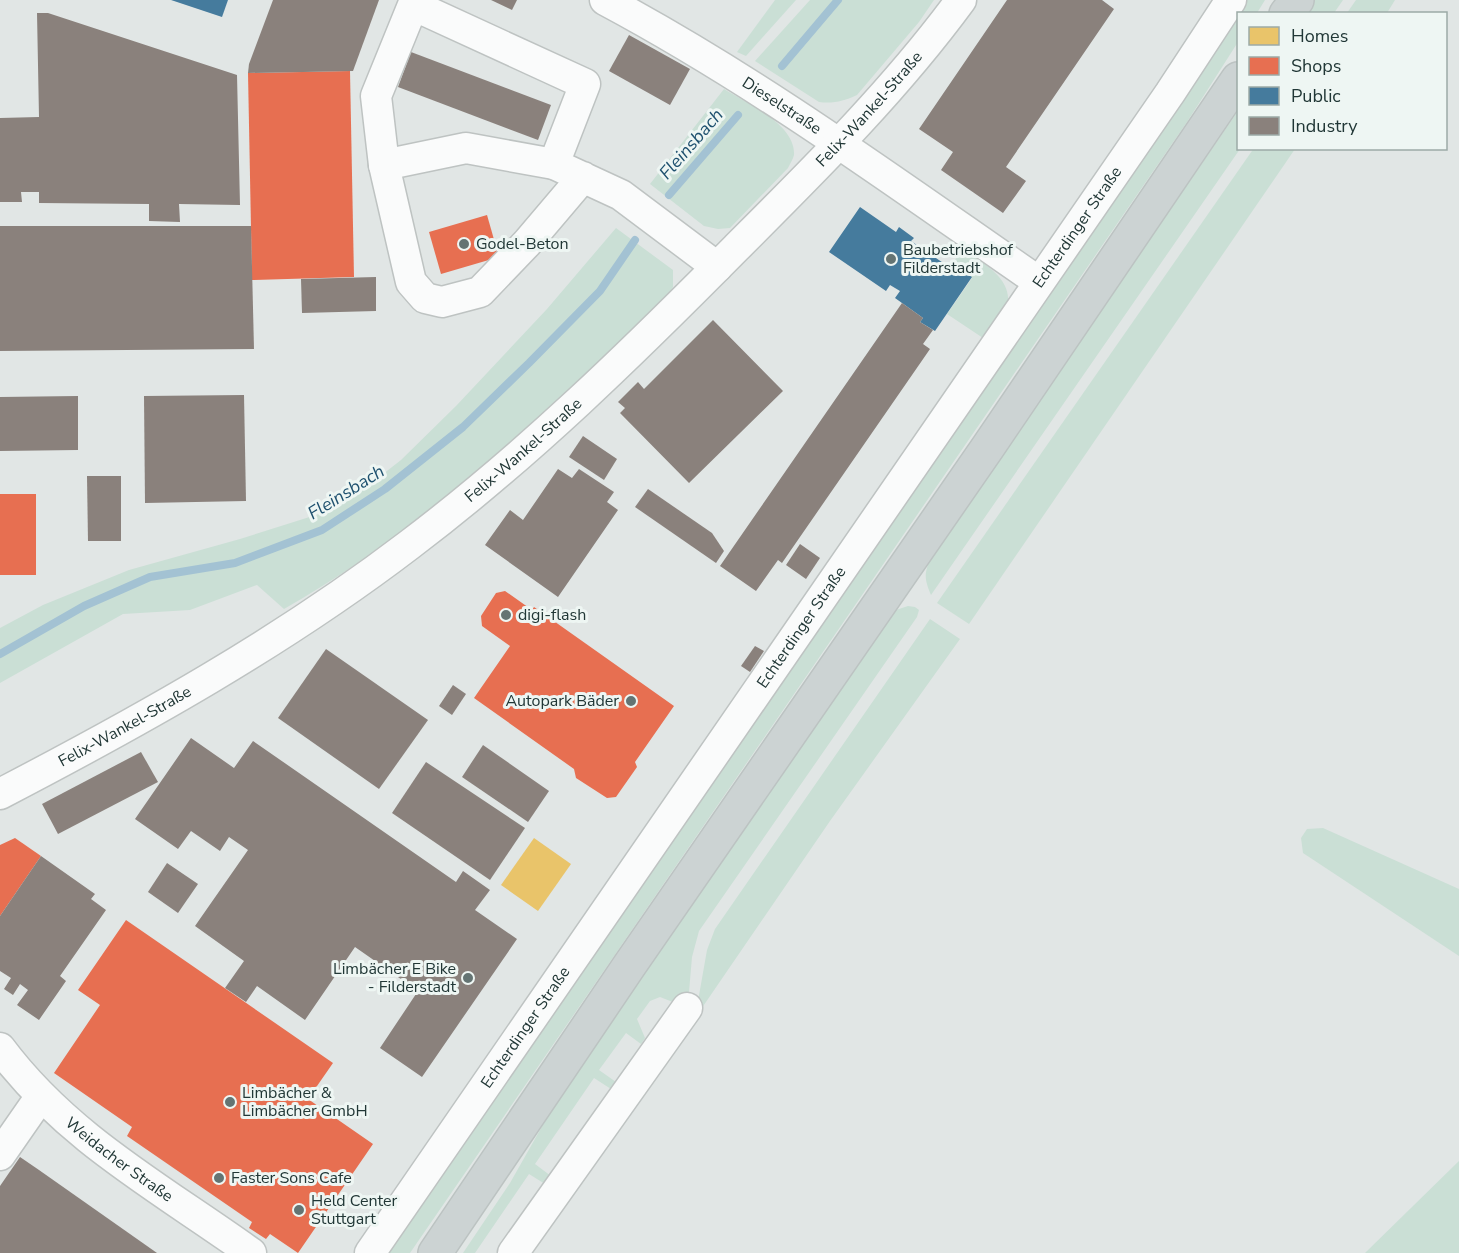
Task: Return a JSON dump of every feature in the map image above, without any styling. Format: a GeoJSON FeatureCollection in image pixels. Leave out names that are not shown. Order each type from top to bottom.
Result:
{"type":"FeatureCollection","features":[{"type":"Feature","properties":{"kind":"main road"},"geometry":{"type":"LineString","coordinates":[[1288,12],[1297,0]]}},
{"type":"Feature","properties":{"kind":"main road"},"geometry":{"type":"LineString","coordinates":[[435,1253],[629,966],[1237,82]]}},
{"type":"Feature","properties":{"kind":"street","name":"Dieselstraße"},"geometry":{"type":"LineString","coordinates":[[605,0],[716,63],[838,143],[1039,282]]}},
{"type":"Feature","properties":{"kind":"street","name":"Felix-Wankel-Straße"},"geometry":{"type":"LineString","coordinates":[[0,794],[187,693],[320,608],[407,546],[480,489],[586,397],[717,267],[895,82],[961,0]]}},
{"type":"Feature","properties":{"kind":"street","name":"Echterdinger Straße"},"geometry":{"type":"LineString","coordinates":[[370,1253],[1170,93],[1231,0]]}},
{"type":"Feature","properties":{"kind":"street"},"geometry":{"type":"LineString","coordinates":[[554,164],[585,84],[413,5],[376,96],[384,165],[411,282],[425,298],[442,302],[480,292],[527,243],[583,177]]}},
{"type":"Feature","properties":{"kind":"street"},"geometry":{"type":"LineString","coordinates":[[384,165],[466,148],[554,164],[627,200],[717,267]]}},
{"type":"Feature","properties":{"kind":"street"},"geometry":{"type":"LineString","coordinates":[[513,1253],[687,1008]]}},
{"type":"Feature","properties":{"kind":"street","name":"Weidacher Straße"},"geometry":{"type":"LineString","coordinates":[[0,1048],[41,1096],[74,1128],[113,1158],[251,1253]]}},
{"type":"Feature","properties":{"kind":"street"},"geometry":{"type":"LineString","coordinates":[[0,1155],[41,1096]]}},
{"type":"Feature","properties":{"kind":"green space"},"geometry":{"type":"Polygon","coordinates":[[[775,0],[796,0],[746,56],[737,52],[775,0]]]}},
{"type":"Feature","properties":{"kind":"green space"},"geometry":{"type":"Polygon","coordinates":[[[810,0],[934,0],[919,22],[857,95],[829,103],[819,102],[755,61],[810,0]]]}},
{"type":"Feature","properties":{"kind":"green space"},"geometry":{"type":"Polygon","coordinates":[[[1244,0],[1265,0],[1258,12],[1237,12],[1237,44],[1187,122],[410,1253],[383,1253],[1244,0]]]}},
{"type":"Feature","properties":{"kind":"green space"},"geometry":{"type":"Polygon","coordinates":[[[1315,0],[1343,0],[1335,12],[1307,12],[1315,0]]]}},
{"type":"Feature","properties":{"kind":"green space"},"geometry":{"type":"Polygon","coordinates":[[[1356,0],[1395,0],[1388,12],[1348,12],[1356,0]]]}},
{"type":"Feature","properties":{"kind":"green space"},"geometry":{"type":"Polygon","coordinates":[[[724,89],[779,124],[792,144],[794,155],[788,168],[730,228],[718,229],[704,226],[650,184],[724,89]]]}},
{"type":"Feature","properties":{"kind":"green space"},"geometry":{"type":"Polygon","coordinates":[[[1237,112],[1237,150],[1239,150],[931,595],[926,576],[931,557],[1237,112]]]}},
{"type":"Feature","properties":{"kind":"green space"},"geometry":{"type":"Polygon","coordinates":[[[1253,150],[1294,150],[969,624],[937,603],[1253,150]]]}},
{"type":"Feature","properties":{"kind":"green space"},"geometry":{"type":"Polygon","coordinates":[[[616,228],[673,270],[673,287],[667,296],[567,395],[466,482],[395,536],[359,562],[284,609],[257,585],[190,610],[123,614],[0,683],[0,628],[43,605],[129,570],[319,514],[360,492],[401,460],[456,406],[547,309],[616,228]]]}},
{"type":"Feature","properties":{"kind":"green space"},"geometry":{"type":"Polygon","coordinates":[[[962,249],[997,274],[1007,291],[1008,302],[1005,313],[986,340],[947,314],[972,278],[958,268],[955,271],[950,268],[962,249]]]}},
{"type":"Feature","properties":{"kind":"green space"},"geometry":{"type":"Polygon","coordinates":[[[908,606],[919,610],[917,617],[699,931],[692,957],[689,992],[683,1006],[660,997],[650,1001],[637,1019],[645,1038],[641,1044],[626,1033],[599,1070],[616,1082],[611,1089],[594,1078],[535,1164],[551,1176],[545,1184],[529,1174],[475,1253],[463,1253],[510,1183],[557,1100],[893,611],[908,606]]]}},
{"type":"Feature","properties":{"kind":"green space"},"geometry":{"type":"Polygon","coordinates":[[[930,619],[960,639],[830,821],[695,1018],[707,950],[715,929],[930,619]]]}},
{"type":"Feature","properties":{"kind":"green space"},"geometry":{"type":"Polygon","coordinates":[[[1323,828],[1459,889],[1459,956],[1303,853],[1301,838],[1307,829],[1323,828]]]}},
{"type":"Feature","properties":{"kind":"green space"},"geometry":{"type":"Polygon","coordinates":[[[1459,1161],[1459,1253],[1365,1253],[1459,1161]]]}},
{"type":"Feature","properties":{"kind":"building: Homes"},"geometry":{"type":"Polygon","coordinates":[[[534,838],[571,864],[538,911],[501,885],[534,838]]]}},
{"type":"Feature","properties":{"kind":"building: Shops"},"geometry":{"type":"Polygon","coordinates":[[[350,71],[354,277],[252,280],[248,73],[350,71]]]}},
{"type":"Feature","properties":{"kind":"building: Shops"},"geometry":{"type":"Polygon","coordinates":[[[487,215],[499,257],[441,274],[429,232],[487,215]]]}},
{"type":"Feature","properties":{"kind":"building: Shops"},"geometry":{"type":"Polygon","coordinates":[[[0,494],[36,494],[36,575],[0,575],[0,494]]]}},
{"type":"Feature","properties":{"kind":"building: Shops"},"geometry":{"type":"Polygon","coordinates":[[[505,591],[532,610],[534,607],[674,706],[635,762],[637,767],[616,797],[607,798],[576,778],[574,769],[474,698],[510,646],[482,626],[481,616],[496,593],[505,591]]]}},
{"type":"Feature","properties":{"kind":"building: Shops"},"geometry":{"type":"Polygon","coordinates":[[[15,838],[41,856],[0,916],[0,845],[15,838]]]}},
{"type":"Feature","properties":{"kind":"building: Shops"},"geometry":{"type":"Polygon","coordinates":[[[126,920],[333,1063],[308,1099],[373,1144],[298,1253],[270,1234],[266,1239],[249,1228],[252,1222],[127,1136],[132,1127],[54,1073],[100,1005],[78,990],[126,920]]]}},
{"type":"Feature","properties":{"kind":"building: Public"},"geometry":{"type":"Polygon","coordinates":[[[171,0],[228,0],[222,17],[171,0]]]}},
{"type":"Feature","properties":{"kind":"building: Public"},"geometry":{"type":"Polygon","coordinates":[[[860,207],[896,232],[899,227],[914,238],[911,241],[955,271],[957,268],[972,277],[935,331],[920,322],[923,318],[895,298],[900,291],[890,285],[886,291],[829,252],[860,207]]]}},
{"type":"Feature","properties":{"kind":"building: Industry"},"geometry":{"type":"Polygon","coordinates":[[[273,0],[379,0],[353,71],[248,73],[249,64],[273,0]]]}},
{"type":"Feature","properties":{"kind":"building: Industry"},"geometry":{"type":"Polygon","coordinates":[[[491,0],[517,0],[512,10],[491,0]]]}},
{"type":"Feature","properties":{"kind":"building: Industry"},"geometry":{"type":"Polygon","coordinates":[[[1007,0],[1102,0],[1114,9],[1006,167],[1026,181],[1003,213],[941,170],[953,152],[919,129],[1007,0]]]}},
{"type":"Feature","properties":{"kind":"building: Industry"},"geometry":{"type":"Polygon","coordinates":[[[37,13],[48,13],[237,75],[240,205],[179,204],[180,222],[149,221],[149,204],[39,203],[39,192],[21,192],[22,202],[0,202],[0,118],[39,117],[37,13]]]}},
{"type":"Feature","properties":{"kind":"building: Industry"},"geometry":{"type":"Polygon","coordinates":[[[629,35],[690,69],[670,105],[609,71],[629,35]]]}},
{"type":"Feature","properties":{"kind":"building: Industry"},"geometry":{"type":"Polygon","coordinates":[[[411,52],[551,105],[538,140],[398,87],[411,52]]]}},
{"type":"Feature","properties":{"kind":"building: Industry"},"geometry":{"type":"Polygon","coordinates":[[[0,226],[251,226],[254,349],[0,351],[0,226]]]}},
{"type":"Feature","properties":{"kind":"building: Industry"},"geometry":{"type":"Polygon","coordinates":[[[376,277],[376,311],[302,313],[301,279],[376,277]]]}},
{"type":"Feature","properties":{"kind":"building: Industry"},"geometry":{"type":"Polygon","coordinates":[[[902,303],[923,318],[920,322],[933,330],[923,344],[930,349],[782,563],[778,560],[756,591],[720,566],[902,303]]]}},
{"type":"Feature","properties":{"kind":"building: Industry"},"geometry":{"type":"Polygon","coordinates":[[[713,320],[783,391],[689,483],[620,413],[625,408],[618,402],[638,382],[644,389],[713,320]]]}},
{"type":"Feature","properties":{"kind":"building: Industry"},"geometry":{"type":"Polygon","coordinates":[[[244,395],[246,501],[145,503],[144,396],[244,395]]]}},
{"type":"Feature","properties":{"kind":"building: Industry"},"geometry":{"type":"Polygon","coordinates":[[[78,396],[78,450],[0,451],[0,397],[78,396]]]}},
{"type":"Feature","properties":{"kind":"building: Industry"},"geometry":{"type":"Polygon","coordinates":[[[583,436],[617,459],[604,480],[569,457],[583,436]]]}},
{"type":"Feature","properties":{"kind":"building: Industry"},"geometry":{"type":"Polygon","coordinates":[[[558,469],[572,478],[579,469],[614,492],[607,502],[618,510],[558,597],[485,545],[510,510],[523,520],[558,469]]]}},
{"type":"Feature","properties":{"kind":"building: Industry"},"geometry":{"type":"Polygon","coordinates":[[[87,476],[121,476],[121,541],[88,541],[87,476]]]}},
{"type":"Feature","properties":{"kind":"building: Industry"},"geometry":{"type":"Polygon","coordinates":[[[648,489],[712,533],[724,551],[716,563],[635,507],[648,489]]]}},
{"type":"Feature","properties":{"kind":"building: Industry"},"geometry":{"type":"Polygon","coordinates":[[[800,544],[820,558],[806,579],[786,565],[800,544]]]}},
{"type":"Feature","properties":{"kind":"building: Industry"},"geometry":{"type":"Polygon","coordinates":[[[755,646],[764,651],[750,672],[741,666],[755,646]]]}},
{"type":"Feature","properties":{"kind":"building: Industry"},"geometry":{"type":"Polygon","coordinates":[[[326,649],[428,720],[379,789],[278,718],[326,649]]]}},
{"type":"Feature","properties":{"kind":"building: Industry"},"geometry":{"type":"Polygon","coordinates":[[[453,685],[466,694],[452,715],[439,706],[453,685]]]}},
{"type":"Feature","properties":{"kind":"building: Industry"},"geometry":{"type":"Polygon","coordinates":[[[191,738],[234,768],[253,741],[456,882],[463,871],[490,890],[475,910],[517,939],[422,1077],[380,1048],[418,991],[355,947],[305,1020],[257,986],[246,1002],[225,988],[244,961],[195,926],[248,850],[229,837],[220,851],[191,831],[178,849],[135,819],[191,738]]]}},
{"type":"Feature","properties":{"kind":"building: Industry"},"geometry":{"type":"Polygon","coordinates":[[[483,745],[549,791],[528,822],[462,777],[483,745]]]}},
{"type":"Feature","properties":{"kind":"building: Industry"},"geometry":{"type":"Polygon","coordinates":[[[141,752],[158,782],[58,834],[42,804],[141,752]]]}},
{"type":"Feature","properties":{"kind":"building: Industry"},"geometry":{"type":"Polygon","coordinates":[[[426,762],[525,828],[490,880],[392,813],[426,762]]]}},
{"type":"Feature","properties":{"kind":"building: Industry"},"geometry":{"type":"Polygon","coordinates":[[[41,856],[95,894],[91,899],[106,910],[60,976],[66,981],[39,1020],[17,1005],[28,990],[20,984],[13,995],[4,989],[11,978],[0,971],[0,916],[41,856]]]}},
{"type":"Feature","properties":{"kind":"building: Industry"},"geometry":{"type":"Polygon","coordinates":[[[167,863],[198,884],[178,913],[148,892],[167,863]]]}},
{"type":"Feature","properties":{"kind":"building: Industry"},"geometry":{"type":"Polygon","coordinates":[[[20,1157],[157,1253],[0,1253],[0,1186],[20,1157]]]}},
{"type":"Feature","properties":{"kind":"waterway","name":"Fleinsbach"},"geometry":{"type":"LineString","coordinates":[[782,66],[838,0]]}},
{"type":"Feature","properties":{"kind":"waterway","name":"Fleinsbach"},"geometry":{"type":"LineString","coordinates":[[669,195],[738,115]]}},
{"type":"Feature","properties":{"kind":"waterway","name":"Fleinsbach"},"geometry":{"type":"LineString","coordinates":[[0,654],[84,606],[150,577],[235,563],[322,530],[385,489],[463,427],[529,363],[600,291],[635,240]]}},
{"type":"Feature","properties":{"kind":"place","name":"Godel-Beton"},"geometry":{"type":"Point","coordinates":[464,244]}},
{"type":"Feature","properties":{"kind":"place","name":"Baubetriebshof Filderstadt"},"geometry":{"type":"Point","coordinates":[891,259]}},
{"type":"Feature","properties":{"kind":"place","name":"digi-flash"},"geometry":{"type":"Point","coordinates":[506,615]}},
{"type":"Feature","properties":{"kind":"place","name":"Autopark Bäder"},"geometry":{"type":"Point","coordinates":[631,701]}},
{"type":"Feature","properties":{"kind":"place","name":"Limbächer E Bike - Filderstadt"},"geometry":{"type":"Point","coordinates":[468,978]}},
{"type":"Feature","properties":{"kind":"place","name":"Limbächer & Limbächer GmbH"},"geometry":{"type":"Point","coordinates":[230,1102]}},
{"type":"Feature","properties":{"kind":"place","name":"Faster Sons Cafe"},"geometry":{"type":"Point","coordinates":[219,1178]}},
{"type":"Feature","properties":{"kind":"place","name":"Held Center Stuttgart"},"geometry":{"type":"Point","coordinates":[299,1210]}}]}
